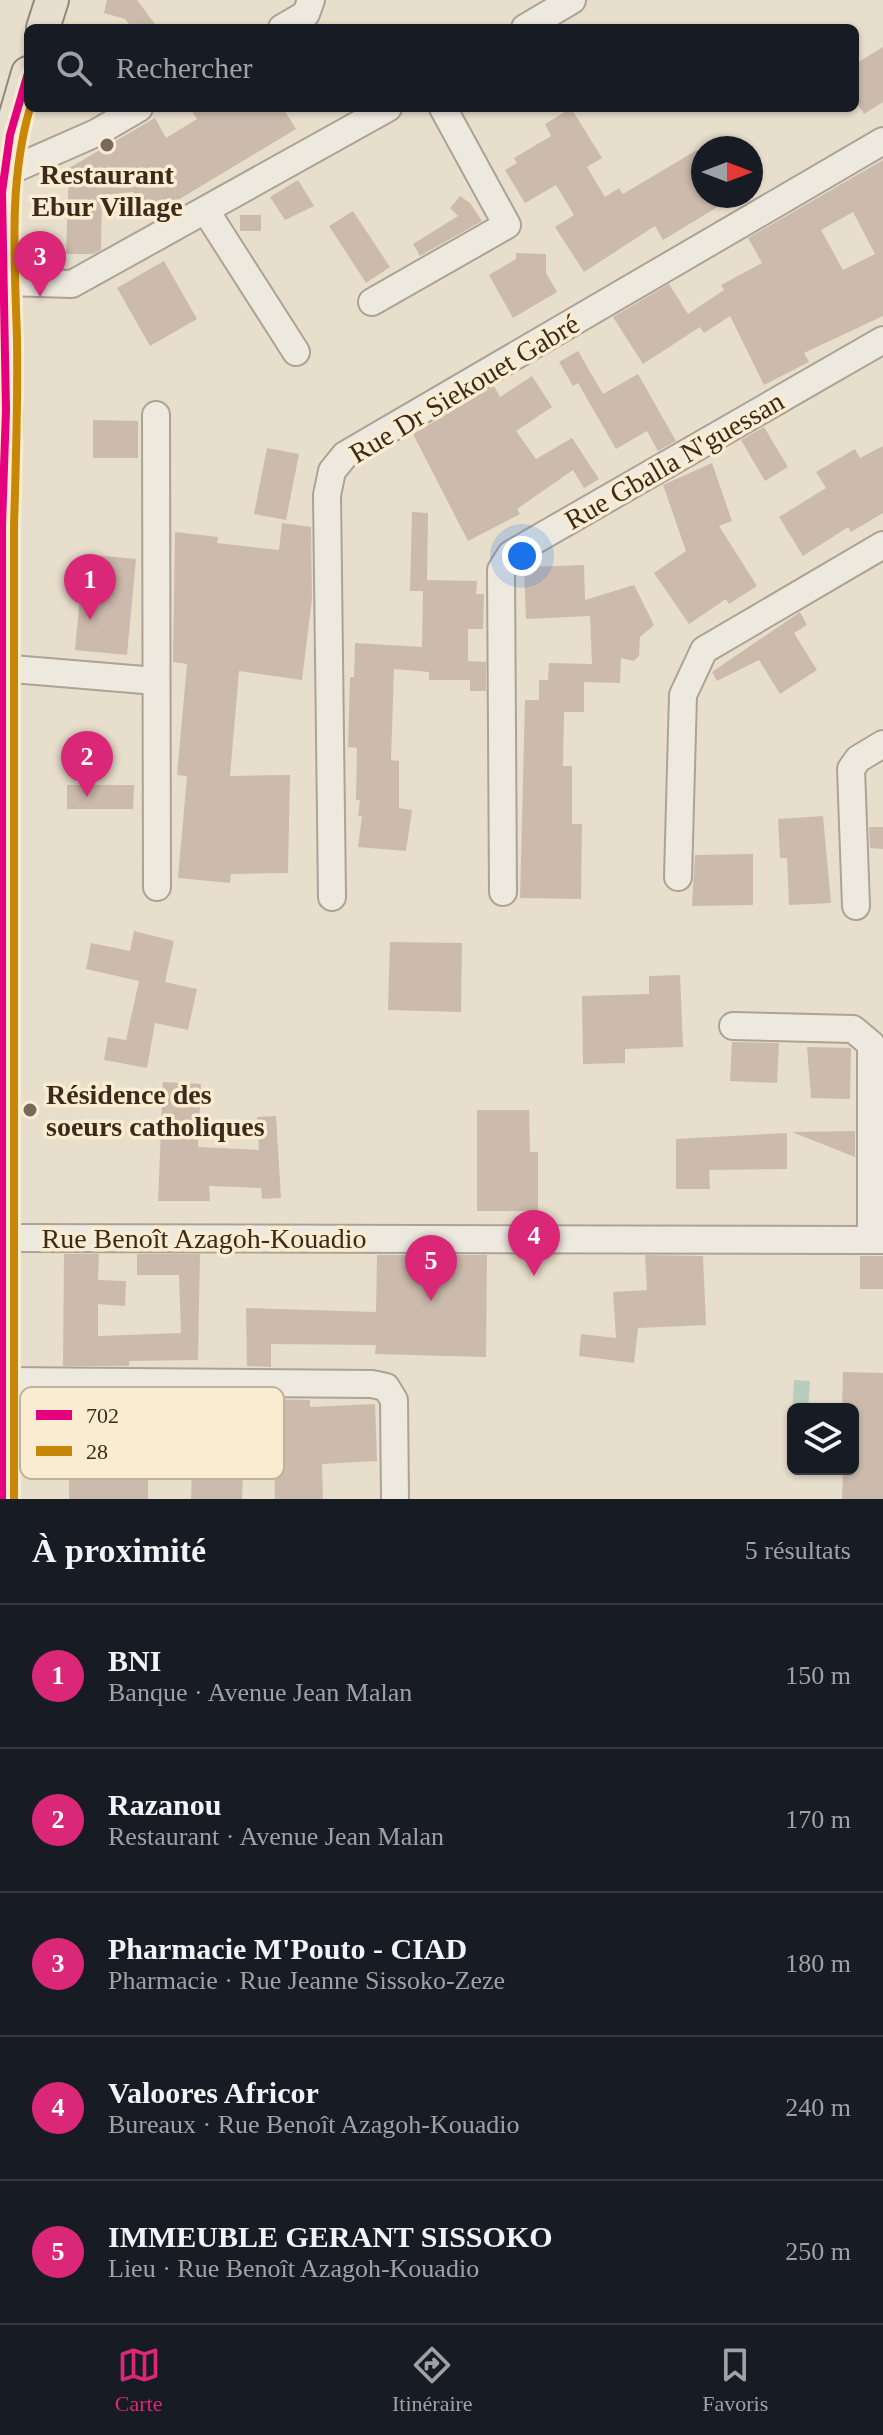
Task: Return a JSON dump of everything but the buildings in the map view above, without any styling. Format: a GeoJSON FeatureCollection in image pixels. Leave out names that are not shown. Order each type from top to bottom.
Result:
{"type":"FeatureCollection","features":[{"type":"Feature","properties":{"kind":"main road"},"geometry":{"type":"LineString","coordinates":[[44,24],[52,0]]}},
{"type":"Feature","properties":{"kind":"main road"},"geometry":{"type":"LineString","coordinates":[[2,1499],[1,525],[6,282],[5,127],[24,82]]}},
{"type":"Feature","properties":{"kind":"street"},"geometry":{"type":"LineString","coordinates":[[289,24],[306,14],[311,0]]}},
{"type":"Feature","properties":{"kind":"street"},"geometry":{"type":"LineString","coordinates":[[532,24],[572,0]]}},
{"type":"Feature","properties":{"kind":"street"},"geometry":{"type":"LineString","coordinates":[[5,173],[96,133],[132,112]]}},
{"type":"Feature","properties":{"kind":"street"},"geometry":{"type":"LineString","coordinates":[[6,282],[72,284],[381,112]]}},
{"type":"Feature","properties":{"kind":"street"},"geometry":{"type":"LineString","coordinates":[[372,302],[507,225],[445,112]]}},
{"type":"Feature","properties":{"kind":"street","name":"Rue Dr Siekouet Gabré"},"geometry":{"type":"LineString","coordinates":[[332,897],[327,495],[332,471],[345,455],[883,141]]}},
{"type":"Feature","properties":{"kind":"street"},"geometry":{"type":"LineString","coordinates":[[206,211],[296,352]]}},
{"type":"Feature","properties":{"kind":"street","name":"Rue Gballa N'guessan"},"geometry":{"type":"LineString","coordinates":[[503,892],[501,570],[511,554],[883,340]]}},
{"type":"Feature","properties":{"kind":"street"},"geometry":{"type":"LineString","coordinates":[[156,415],[157,887]]}},
{"type":"Feature","properties":{"kind":"street"},"geometry":{"type":"LineString","coordinates":[[678,877],[683,695],[704,650],[883,545]]}},
{"type":"Feature","properties":{"kind":"street"},"geometry":{"type":"LineString","coordinates":[[1,668],[156,681]]}},
{"type":"Feature","properties":{"kind":"street"},"geometry":{"type":"LineString","coordinates":[[856,906],[851,769],[858,759],[883,744]]}},
{"type":"Feature","properties":{"kind":"street"},"geometry":{"type":"LineString","coordinates":[[733,1026],[853,1029],[868,1038],[871,1044],[877,1239]]}},
{"type":"Feature","properties":{"kind":"street","name":"Rue Benoît Azagoh-Kouadio"},"geometry":{"type":"LineString","coordinates":[[2,1238],[877,1239]]}},
{"type":"Feature","properties":{"kind":"street"},"geometry":{"type":"LineString","coordinates":[[2,1381],[372,1384],[386,1387],[394,1400],[395,1499]]}},
{"type":"Feature","properties":{"kind":"shaded area"},"geometry":{"type":"Polygon","coordinates":[[[794,1380],[810,1381],[808,1403],[793,1403],[794,1380]]]}},
{"type":"Feature","properties":{"kind":"transit line","name":"702"},"geometry":{"type":"LineString","coordinates":[[2,1499],[2,525],[6,410],[2,192],[10,135],[24,87]]}},
{"type":"Feature","properties":{"kind":"transit line","name":"28"},"geometry":{"type":"LineString","coordinates":[[14,1499],[14,525],[17,386],[14,223],[18,165],[29,112]]}},
{"type":"Feature","properties":{"kind":"place","name":"Restaurant Ebur Village"},"geometry":{"type":"Point","coordinates":[107,145]}},
{"type":"Feature","properties":{"kind":"place","name":"Pharmacie M'Pouto - CIAD"},"geometry":{"type":"Point","coordinates":[40,297]}},
{"type":"Feature","properties":{"kind":"place","name":"BNI"},"geometry":{"type":"Point","coordinates":[90,620]}},
{"type":"Feature","properties":{"kind":"place","name":"Razanou"},"geometry":{"type":"Point","coordinates":[87,797]}},
{"type":"Feature","properties":{"kind":"place","name":"Résidence des soeurs catholiques"},"geometry":{"type":"Point","coordinates":[30,1110]}},
{"type":"Feature","properties":{"kind":"place","name":"Valoores Africor"},"geometry":{"type":"Point","coordinates":[534,1276]}},
{"type":"Feature","properties":{"kind":"place","name":"IMMEUBLE GERANT SISSOKO"},"geometry":{"type":"Point","coordinates":[431,1301]}}]}
